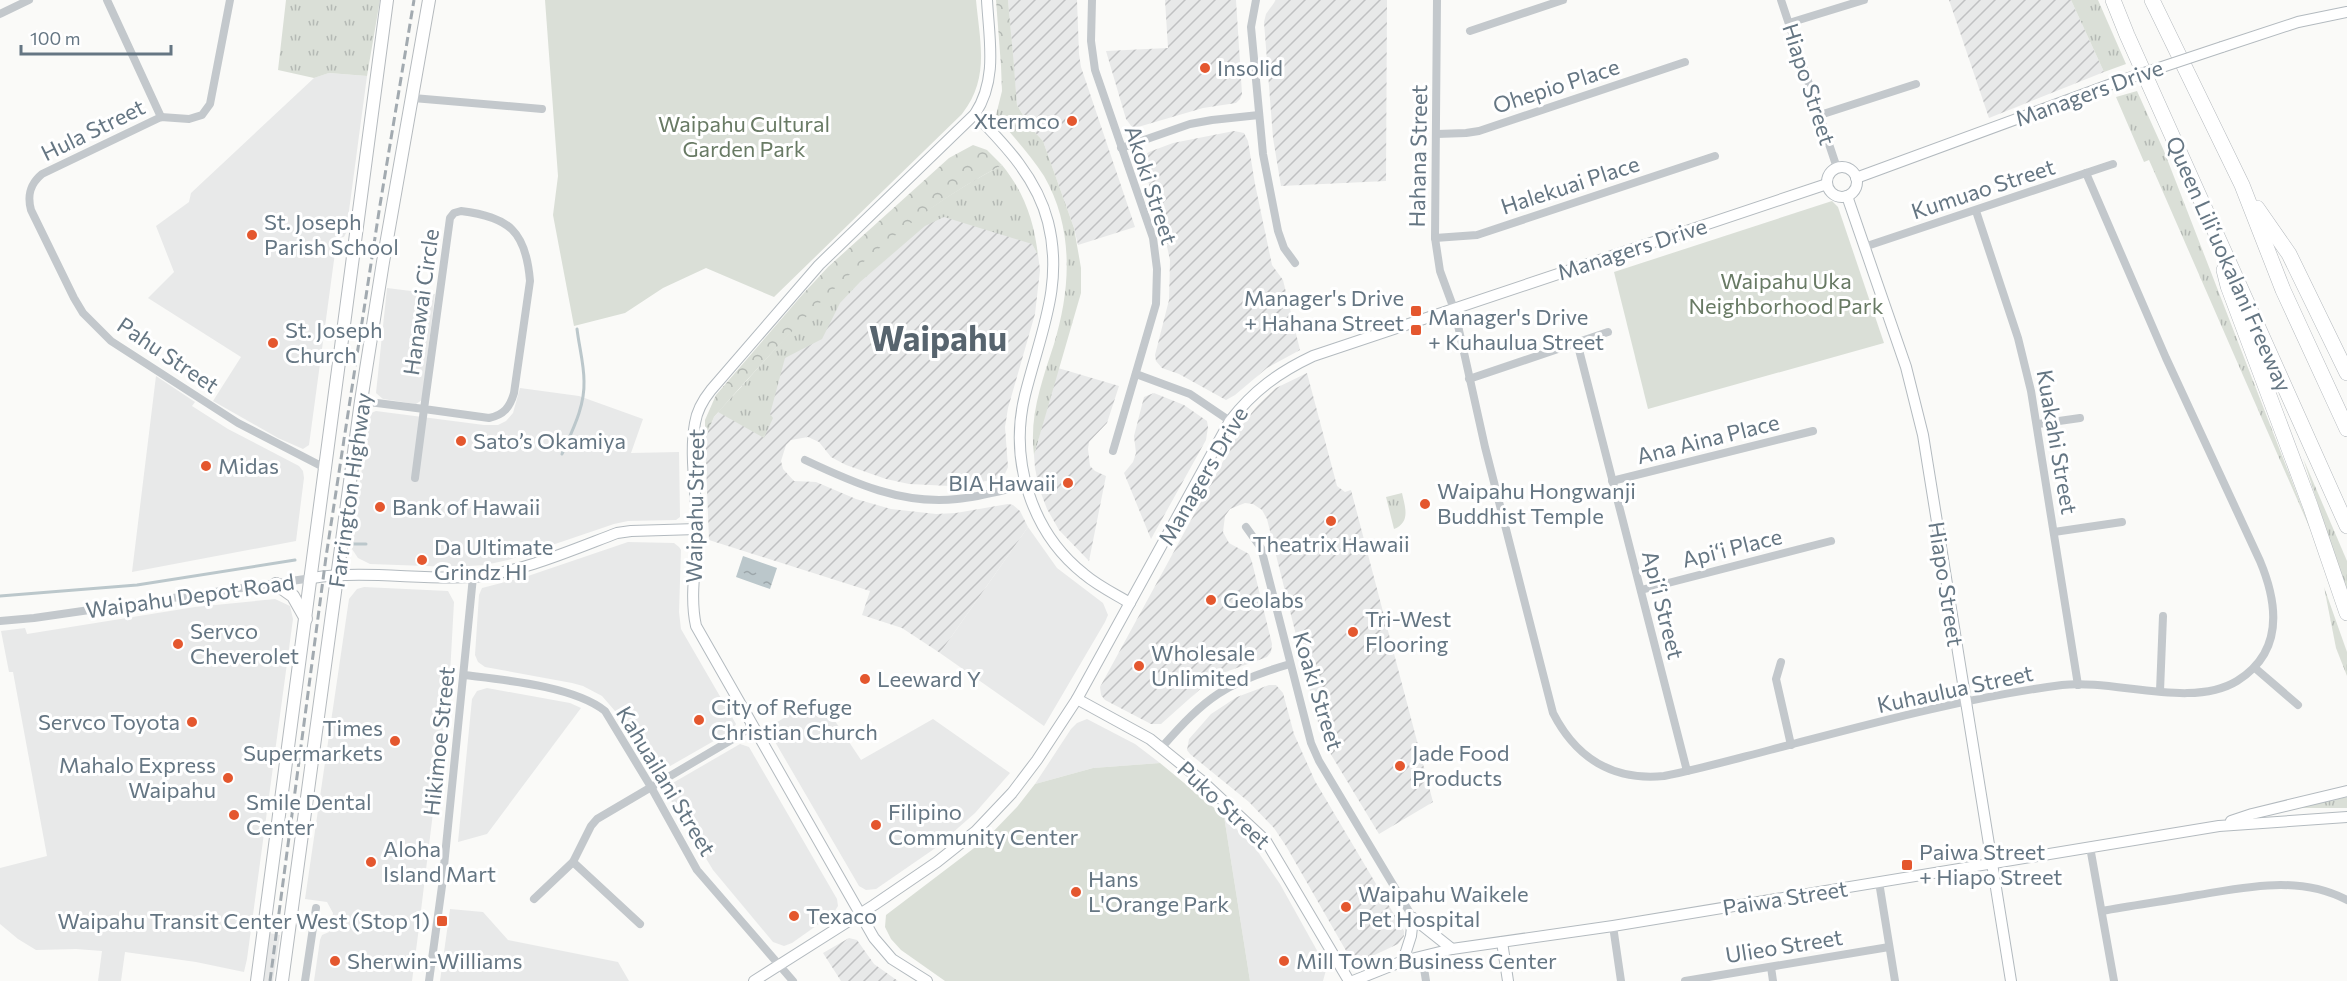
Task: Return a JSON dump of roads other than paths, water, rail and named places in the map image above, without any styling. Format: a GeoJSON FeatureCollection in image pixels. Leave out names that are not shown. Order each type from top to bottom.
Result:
{"type":"FeatureCollection","features":[{"type":"Feature","properties":{"kind":"highway","name":"Queen Liliʻuokalani Freeway"},"geometry":{"type":"LineString","coordinates":[[2113,0],[2213,230],[2347,526]]}},
{"type":"Feature","properties":{"kind":"highway","name":"Queen Liliʻuokalani Freeway"},"geometry":{"type":"LineString","coordinates":[[2152,0],[2242,185],[2283,290],[2347,429]]}},
{"type":"Feature","properties":{"kind":"highway"},"geometry":{"type":"LineString","coordinates":[[2242,185],[2289,254],[2347,373]]}},
{"type":"Feature","properties":{"kind":"highway"},"geometry":{"type":"LineString","coordinates":[[2213,230],[2228,286],[2310,505],[2347,613]]}},
{"type":"Feature","properties":{"kind":"main road","name":"Farrington Highway"},"geometry":{"type":"LineString","coordinates":[[257,981],[327,469],[387,0]]}},
{"type":"Feature","properties":{"kind":"main road","name":"Farrington Highway"},"geometry":{"type":"LineString","coordinates":[[282,981],[362,401],[385,250],[429,0]]}},
{"type":"Feature","properties":{"kind":"main road"},"geometry":{"type":"LineString","coordinates":[[276,584],[292,596],[306,619]]}},
{"type":"Feature","properties":{"kind":"street"},"geometry":{"type":"LineString","coordinates":[[0,14],[29,0]]}},
{"type":"Feature","properties":{"kind":"street"},"geometry":{"type":"LineString","coordinates":[[107,0],[161,117]]}},
{"type":"Feature","properties":{"kind":"street","name":"Hula Street"},"geometry":{"type":"LineString","coordinates":[[30,190],[34,180],[42,174],[161,117],[196,118],[207,111],[230,0]]}},
{"type":"Feature","properties":{"kind":"street","name":"Waipahu Street"},"geometry":{"type":"LineString","coordinates":[[927,981],[892,959],[874,938],[696,626],[693,614],[697,530],[694,424],[701,403],[819,265],[975,114],[982,104],[990,78],[987,0]]}},
{"type":"Feature","properties":{"kind":"street","name":"Akoki Street"},"geometry":{"type":"LineString","coordinates":[[1092,0],[1091,41],[1095,70],[1153,238],[1157,269],[1156,304],[1113,450]]}},
{"type":"Feature","properties":{"kind":"street"},"geometry":{"type":"LineString","coordinates":[[1256,0],[1251,27],[1263,154],[1278,231],[1284,248],[1295,262]]}},
{"type":"Feature","properties":{"kind":"street","name":"Hahana Street"},"geometry":{"type":"LineString","coordinates":[[1437,0],[1434,238],[1440,271],[1454,309]]}},
{"type":"Feature","properties":{"kind":"street"},"geometry":{"type":"LineString","coordinates":[[1470,31],[1563,0]]}},
{"type":"Feature","properties":{"kind":"street","name":"Hiapo Street"},"geometry":{"type":"LineString","coordinates":[[1781,0],[1837,168]]}},
{"type":"Feature","properties":{"kind":"street"},"geometry":{"type":"LineString","coordinates":[[1789,23],[1864,0]]}},
{"type":"Feature","properties":{"kind":"street","name":"Managers Drive"},"geometry":{"type":"LineString","coordinates":[[1856,178],[2117,82],[2285,27],[2347,12]]}},
{"type":"Feature","properties":{"kind":"street","name":"Ohepio Place"},"geometry":{"type":"LineString","coordinates":[[1437,134],[1479,131],[1685,62]]}},
{"type":"Feature","properties":{"kind":"street"},"geometry":{"type":"LineString","coordinates":[[1820,115],[1916,84]]}},
{"type":"Feature","properties":{"kind":"street"},"geometry":{"type":"LineString","coordinates":[[413,98],[542,109]]}},
{"type":"Feature","properties":{"kind":"street"},"geometry":{"type":"LineString","coordinates":[[975,114],[1014,156],[1031,182],[1048,221],[1052,248],[1054,269],[1051,300],[1020,417],[1019,441],[1026,485],[1039,520],[1061,552],[1085,575],[1130,603]]}},
{"type":"Feature","properties":{"kind":"street"},"geometry":{"type":"LineString","coordinates":[[1121,148],[1190,124],[1259,115]]}},
{"type":"Feature","properties":{"kind":"street","name":"Halekuai Place"},"geometry":{"type":"LineString","coordinates":[[1434,238],[1477,235],[1715,156]]}},
{"type":"Feature","properties":{"kind":"street","name":"Kumuao Street"},"geometry":{"type":"LineString","coordinates":[[1864,247],[2113,164]]}},
{"type":"Feature","properties":{"kind":"street"},"geometry":{"type":"LineString","coordinates":[[1837,168],[1847,168],[1856,178],[1854,191],[1847,196],[1834,195],[1827,184],[1828,176],[1837,168]]}},
{"type":"Feature","properties":{"kind":"street","name":"Kuhaulua Street"},"geometry":{"type":"LineString","coordinates":[[1458,321],[1469,379],[1549,700],[1559,725],[1570,742],[1596,762],[1616,772],[1654,777],[1687,771],[1965,702],[2065,685],[2202,693],[2213,691],[2235,682],[2255,668],[2267,649],[2274,624],[2274,608],[2268,580],[2166,358],[2086,173]]}},
{"type":"Feature","properties":{"kind":"street","name":"Managers Drive"},"geometry":{"type":"LineString","coordinates":[[753,981],[861,914],[953,850],[996,811],[1037,760],[1077,699],[1230,421],[1258,389],[1291,366],[1313,356],[1827,184]]}},
{"type":"Feature","properties":{"kind":"street","name":"Pahu Street"},"geometry":{"type":"LineString","coordinates":[[30,190],[28,199],[31,210],[74,298],[96,327],[111,340],[238,423],[327,469]]}},
{"type":"Feature","properties":{"kind":"street","name":"Hiapo Street"},"geometry":{"type":"LineString","coordinates":[[1847,196],[1906,368],[1916,406],[2011,981]]}},
{"type":"Feature","properties":{"kind":"street","name":"Hanawai Circle"},"geometry":{"type":"LineString","coordinates":[[362,401],[424,409],[489,418],[499,417],[511,404],[529,273],[525,252],[516,234],[500,219],[461,211],[454,213],[450,218],[424,409],[416,478]]}},
{"type":"Feature","properties":{"kind":"street","name":"Kuakahi Street"},"geometry":{"type":"LineString","coordinates":[[1976,211],[2023,357],[2038,424],[2078,685]]}},
{"type":"Feature","properties":{"kind":"street"},"geometry":{"type":"LineString","coordinates":[[1469,379],[1608,332]]}},
{"type":"Feature","properties":{"kind":"street","name":"Apiʻi Street"},"geometry":{"type":"LineString","coordinates":[[1577,342],[1687,771]]}},
{"type":"Feature","properties":{"kind":"street"},"geometry":{"type":"LineString","coordinates":[[1136,374],[1190,394],[1230,421]]}},
{"type":"Feature","properties":{"kind":"street"},"geometry":{"type":"LineString","coordinates":[[2038,424],[2080,418]]}},
{"type":"Feature","properties":{"kind":"street","name":"Ana Aina Place"},"geometry":{"type":"LineString","coordinates":[[1612,481],[1813,431]]}},
{"type":"Feature","properties":{"kind":"street"},"geometry":{"type":"LineString","coordinates":[[805,460],[867,488],[916,499],[955,500],[1026,485]]}},
{"type":"Feature","properties":{"kind":"street"},"geometry":{"type":"LineString","coordinates":[[2054,532],[2122,522]]}},
{"type":"Feature","properties":{"kind":"street","name":"Koaki Street"},"geometry":{"type":"LineString","coordinates":[[1246,527],[1261,548],[1305,724],[1319,761],[1413,918]]}},
{"type":"Feature","properties":{"kind":"street","name":"Waipahu Depot Road"},"geometry":{"type":"LineString","coordinates":[[0,621],[338,575],[473,577],[520,567],[617,533],[697,530]]}},
{"type":"Feature","properties":{"kind":"street","name":"Apiʻi Place"},"geometry":{"type":"LineString","coordinates":[[1641,590],[1831,541]]}},
{"type":"Feature","properties":{"kind":"street","name":"Hikimoe Street"},"geometry":{"type":"LineString","coordinates":[[429,981],[442,886],[473,577]]}},
{"type":"Feature","properties":{"kind":"street"},"geometry":{"type":"LineString","coordinates":[[2160,691],[2163,616]]}},
{"type":"Feature","properties":{"kind":"street"},"geometry":{"type":"LineString","coordinates":[[1781,662],[1776,680],[1791,745]]}},
{"type":"Feature","properties":{"kind":"street"},"geometry":{"type":"LineString","coordinates":[[1162,747],[1193,712],[1218,692],[1248,677],[1290,664]]}},
{"type":"Feature","properties":{"kind":"street"},"geometry":{"type":"LineString","coordinates":[[2255,668],[2298,705]]}},
{"type":"Feature","properties":{"kind":"street","name":"Kahuailani Street"},"geometry":{"type":"LineString","coordinates":[[464,675],[569,692],[595,703],[613,722],[698,870],[793,981]]}},
{"type":"Feature","properties":{"kind":"street","name":"Puko Street"},"geometry":{"type":"LineString","coordinates":[[1077,699],[1162,747],[1266,841],[1351,981]]}},
{"type":"Feature","properties":{"kind":"street"},"geometry":{"type":"LineString","coordinates":[[534,899],[573,862],[587,833],[597,819],[752,726]]}},
{"type":"Feature","properties":{"kind":"street","name":"Paiwa Street"},"geometry":{"type":"LineString","coordinates":[[2219,826],[2252,814],[2347,791]]}},
{"type":"Feature","properties":{"kind":"street","name":"Paiwa Street"},"geometry":{"type":"LineString","coordinates":[[1351,981],[1403,961],[1452,949],[1612,926],[2219,826],[2347,817]]}},
{"type":"Feature","properties":{"kind":"street"},"geometry":{"type":"LineString","coordinates":[[2090,847],[2114,981]]}},
{"type":"Feature","properties":{"kind":"street"},"geometry":{"type":"LineString","coordinates":[[573,862],[640,924]]}},
{"type":"Feature","properties":{"kind":"street"},"geometry":{"type":"LineString","coordinates":[[1879,882],[1895,981]]}},
{"type":"Feature","properties":{"kind":"street"},"geometry":{"type":"LineString","coordinates":[[2102,911],[2268,885],[2307,886],[2347,900]]}},
{"type":"Feature","properties":{"kind":"street"},"geometry":{"type":"LineString","coordinates":[[304,981],[316,908]]}},
{"type":"Feature","properties":{"kind":"street"},"geometry":{"type":"LineString","coordinates":[[1413,918],[1452,949]]}},
{"type":"Feature","properties":{"kind":"street"},"geometry":{"type":"LineString","coordinates":[[1403,961],[1411,936],[1413,918]]}},
{"type":"Feature","properties":{"kind":"street"},"geometry":{"type":"LineString","coordinates":[[1612,926],[1621,981]]}},
{"type":"Feature","properties":{"kind":"street"},"geometry":{"type":"LineString","coordinates":[[1502,942],[1508,981]]}},
{"type":"Feature","properties":{"kind":"street","name":"Ulieo Street"},"geometry":{"type":"LineString","coordinates":[[1685,981],[1889,947]]}},
{"type":"Feature","properties":{"kind":"street"},"geometry":{"type":"LineString","coordinates":[[1422,956],[1426,981]]}},
{"type":"Feature","properties":{"kind":"street"},"geometry":{"type":"LineString","coordinates":[[1771,967],[1773,981]]}},
{"type":"Feature","properties":{"kind":"water"},"geometry":{"type":"Polygon","coordinates":[[[743,556],[777,568],[770,589],[736,577],[743,556]]]}},
{"type":"Feature","properties":{"kind":"waterway"},"geometry":{"type":"LineString","coordinates":[[562,454],[577,419],[584,391],[577,329]]}},
{"type":"Feature","properties":{"kind":"waterway"},"geometry":{"type":"LineString","coordinates":[[353,544],[366,544]]}},
{"type":"Feature","properties":{"kind":"waterway"},"geometry":{"type":"LineString","coordinates":[[0,596],[137,585],[295,560]]}},
{"type":"Feature","properties":{"kind":"railway"},"geometry":{"type":"LineString","coordinates":[[270,981],[326,557],[414,0]]}},
{"type":"Feature","properties":{"kind":"place","name":"Insolid"},"geometry":{"type":"Point","coordinates":[1205,68]}},
{"type":"Feature","properties":{"kind":"place","name":"Xtermco"},"geometry":{"type":"Point","coordinates":[1072,121]}},
{"type":"Feature","properties":{"kind":"place","name":"St. Joseph Parish School"},"geometry":{"type":"Point","coordinates":[252,235]}},
{"type":"Feature","properties":{"kind":"place","name":"Manager's Drive + Hahana Street"},"geometry":{"type":"Point","coordinates":[1416,311]}},
{"type":"Feature","properties":{"kind":"place","name":"Manager's Drive + Kuhaulua Street"},"geometry":{"type":"Point","coordinates":[1416,330]}},
{"type":"Feature","properties":{"kind":"place","name":"St. Joseph Church"},"geometry":{"type":"Point","coordinates":[273,343]}},
{"type":"Feature","properties":{"kind":"place","name":"Sato’s Okamiya"},"geometry":{"type":"Point","coordinates":[461,441]}},
{"type":"Feature","properties":{"kind":"place","name":"Midas"},"geometry":{"type":"Point","coordinates":[206,466]}},
{"type":"Feature","properties":{"kind":"place","name":"BIA Hawaii"},"geometry":{"type":"Point","coordinates":[1068,483]}},
{"type":"Feature","properties":{"kind":"place","name":"Waipahu Hongwanji Buddhist Temple"},"geometry":{"type":"Point","coordinates":[1425,504]}},
{"type":"Feature","properties":{"kind":"place","name":"Bank of Hawaii"},"geometry":{"type":"Point","coordinates":[380,507]}},
{"type":"Feature","properties":{"kind":"place","name":"Theatrix Hawaii"},"geometry":{"type":"Point","coordinates":[1331,521]}},
{"type":"Feature","properties":{"kind":"place","name":"Da Ultimate Grindz HI"},"geometry":{"type":"Point","coordinates":[422,560]}},
{"type":"Feature","properties":{"kind":"place","name":"Geolabs"},"geometry":{"type":"Point","coordinates":[1211,600]}},
{"type":"Feature","properties":{"kind":"place","name":"Tri-West Flooring"},"geometry":{"type":"Point","coordinates":[1353,632]}},
{"type":"Feature","properties":{"kind":"place","name":"Servco Cheverolet"},"geometry":{"type":"Point","coordinates":[178,644]}},
{"type":"Feature","properties":{"kind":"place","name":"Wholesale Unlimited"},"geometry":{"type":"Point","coordinates":[1139,666]}},
{"type":"Feature","properties":{"kind":"place","name":"Leeward Y"},"geometry":{"type":"Point","coordinates":[865,679]}},
{"type":"Feature","properties":{"kind":"place","name":"City of Refuge Christian Church"},"geometry":{"type":"Point","coordinates":[699,720]}},
{"type":"Feature","properties":{"kind":"place","name":"Servco Toyota"},"geometry":{"type":"Point","coordinates":[192,722]}},
{"type":"Feature","properties":{"kind":"place","name":"Times Supermarkets"},"geometry":{"type":"Point","coordinates":[395,741]}},
{"type":"Feature","properties":{"kind":"place","name":"Jade Food Products"},"geometry":{"type":"Point","coordinates":[1400,766]}},
{"type":"Feature","properties":{"kind":"place","name":"Mahalo Express Waipahu"},"geometry":{"type":"Point","coordinates":[228,778]}},
{"type":"Feature","properties":{"kind":"place","name":"Smile Dental Center"},"geometry":{"type":"Point","coordinates":[234,815]}},
{"type":"Feature","properties":{"kind":"place","name":"Filipino Community Center"},"geometry":{"type":"Point","coordinates":[876,825]}},
{"type":"Feature","properties":{"kind":"place","name":"Aloha Island Mart"},"geometry":{"type":"Point","coordinates":[371,862]}},
{"type":"Feature","properties":{"kind":"place","name":"Paiwa Street + Hiapo Street"},"geometry":{"type":"Point","coordinates":[1907,865]}},
{"type":"Feature","properties":{"kind":"place","name":"Hans L'Orange Park"},"geometry":{"type":"Point","coordinates":[1076,892]}},
{"type":"Feature","properties":{"kind":"place","name":"Waipahu Waikele Pet Hospital"},"geometry":{"type":"Point","coordinates":[1346,907]}},
{"type":"Feature","properties":{"kind":"place","name":"Texaco"},"geometry":{"type":"Point","coordinates":[794,916]}},
{"type":"Feature","properties":{"kind":"place","name":"Waipahu Transit Center West (Stop 1)"},"geometry":{"type":"Point","coordinates":[442,921]}},
{"type":"Feature","properties":{"kind":"place","name":"Sherwin-Williams"},"geometry":{"type":"Point","coordinates":[335,961]}},
{"type":"Feature","properties":{"kind":"place","name":"Mill Town Business Center"},"geometry":{"type":"Point","coordinates":[1284,961]}},
{"type":"Feature","properties":{"kind":"district","name":"Waipahu"},"geometry":{"type":"Point","coordinates":[938,339]}},
{"type":"Feature","properties":{"kind":"park label","name":"Waipahu Cultural Garden Park"},"geometry":{"type":"Point","coordinates":[744,136]}},
{"type":"Feature","properties":{"kind":"park label","name":"Waipahu Uka Neighborhood Park"},"geometry":{"type":"Point","coordinates":[1786,294]}}]}
